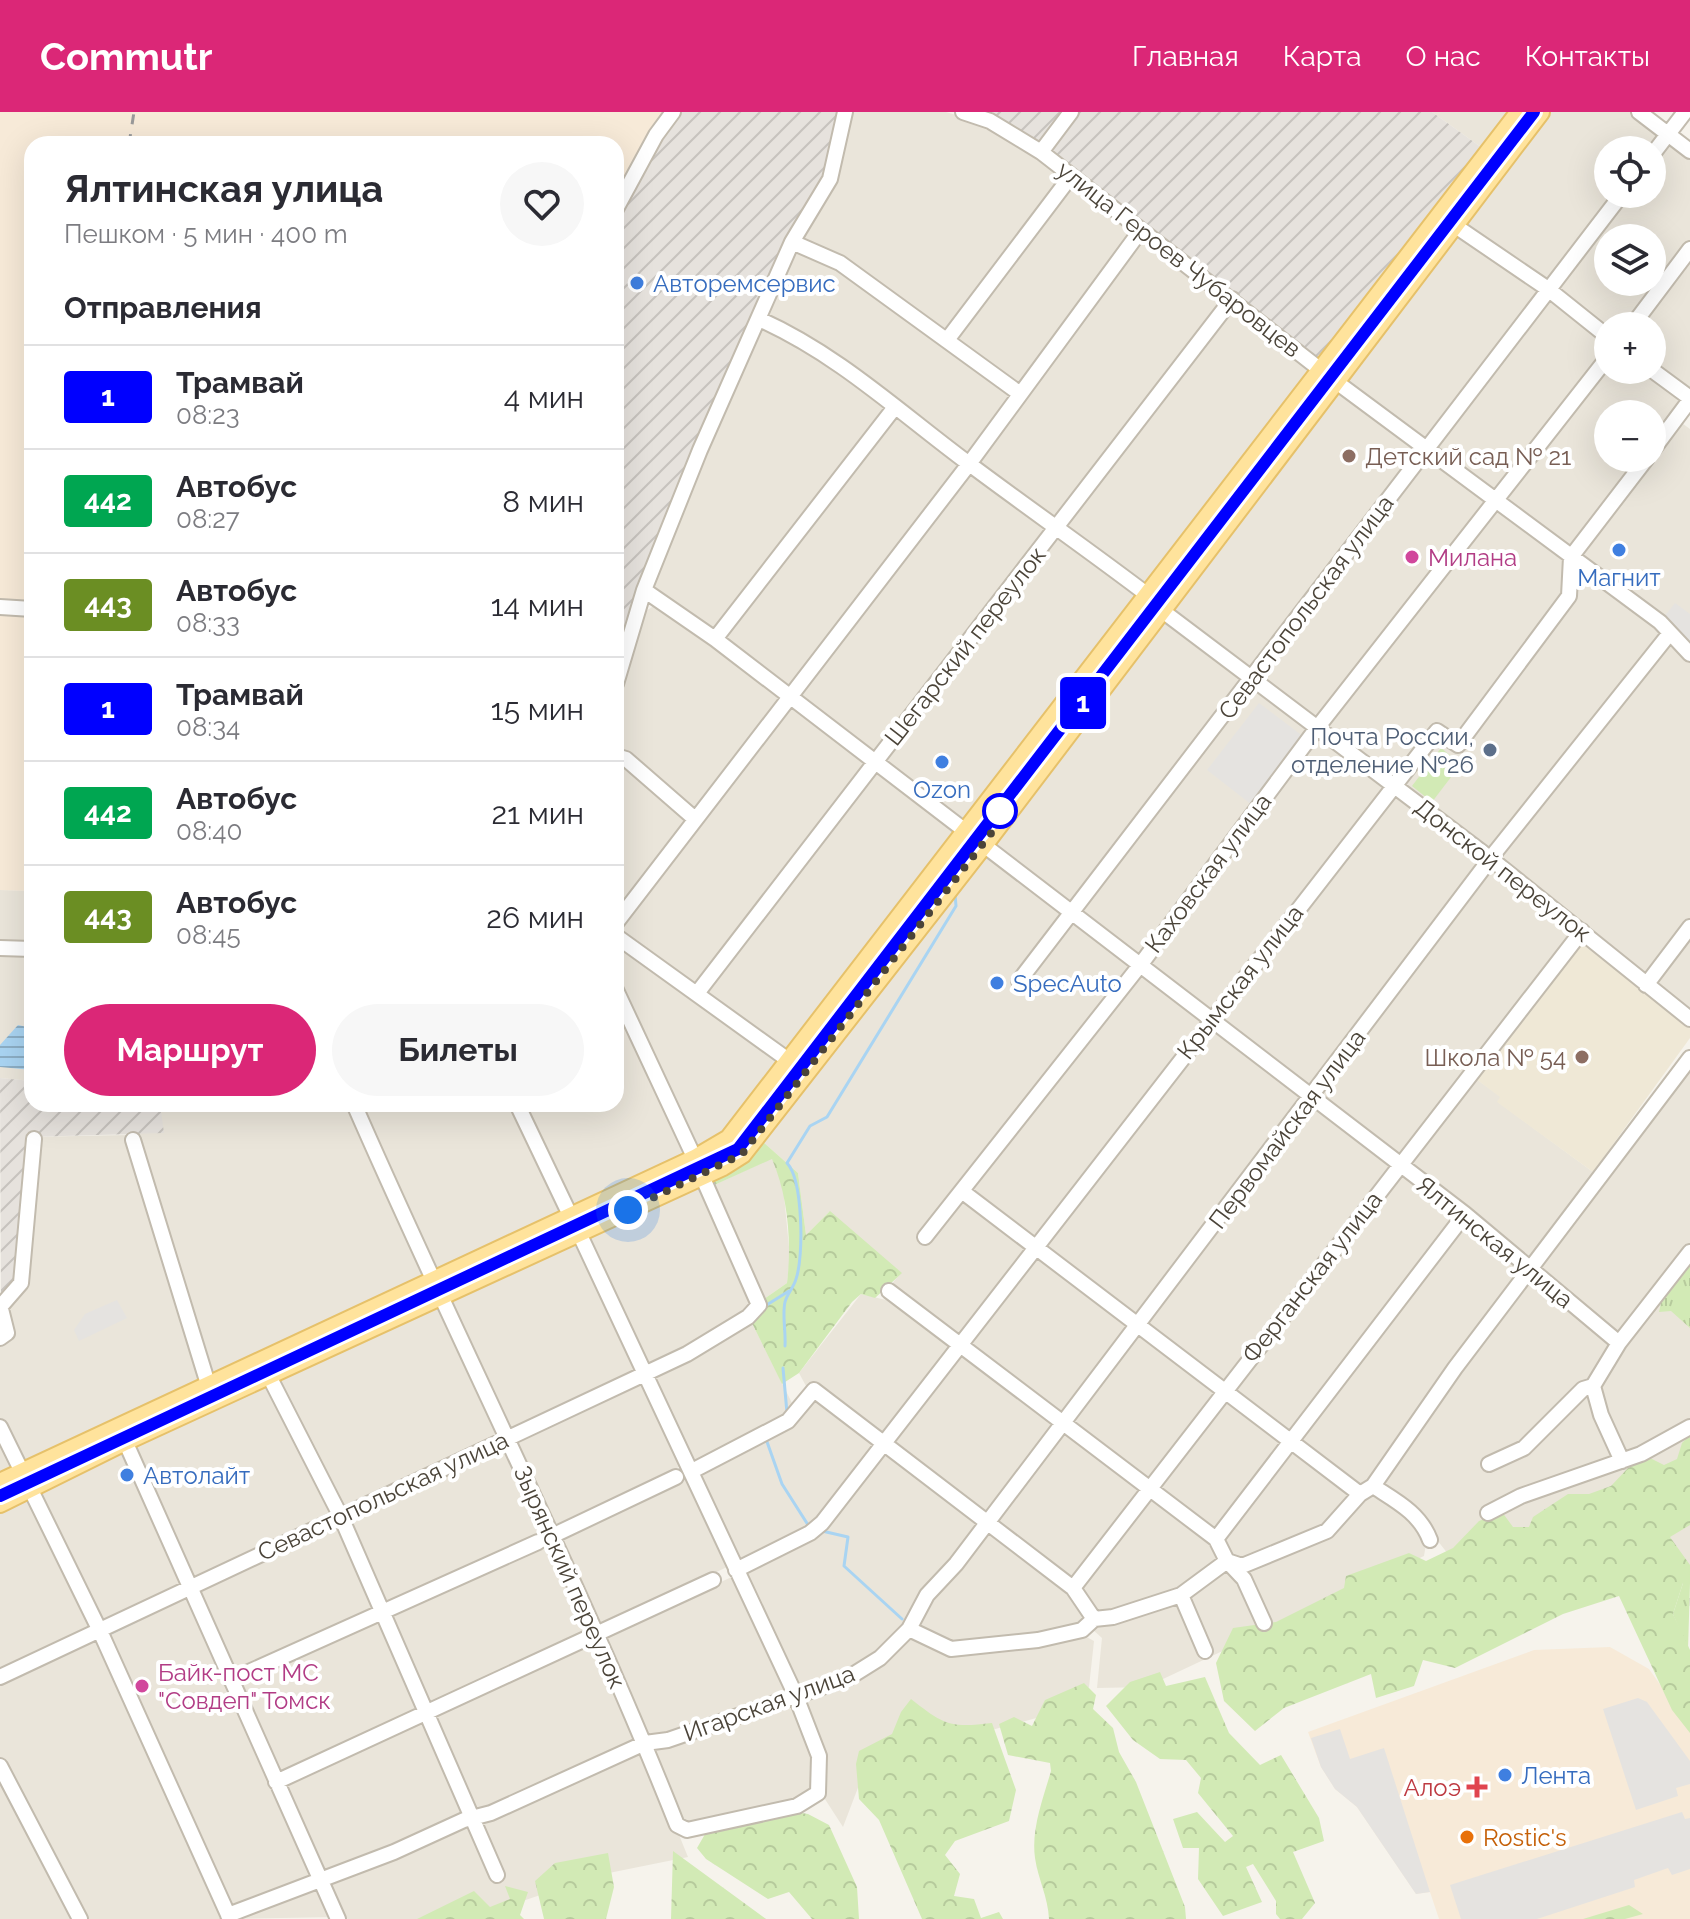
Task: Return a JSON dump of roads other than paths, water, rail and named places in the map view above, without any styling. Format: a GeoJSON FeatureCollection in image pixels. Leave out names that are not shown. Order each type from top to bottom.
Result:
{"type":"FeatureCollection","features":[{"type":"Feature","properties":{"kind":"main road"},"geometry":{"type":"LineString","coordinates":[[0,1483],[26,1479],[125,1441],[269,1376],[579,1233],[698,1167],[729,1139],[968,831],[1155,603],[1329,376],[1520,112]]}},
{"type":"Feature","properties":{"kind":"main road"},"geometry":{"type":"LineString","coordinates":[[1329,376],[1454,225],[1540,112]]}},
{"type":"Feature","properties":{"kind":"main road"},"geometry":{"type":"LineString","coordinates":[[0,1503],[26,1479],[208,1384],[430,1279],[570,1215],[698,1167],[742,1154],[984,844],[1155,603]]}},
{"type":"Feature","properties":{"kind":"street"},"geometry":{"type":"LineString","coordinates":[[624,194],[656,135],[673,112]]}},
{"type":"Feature","properties":{"kind":"street"},"geometry":{"type":"LineString","coordinates":[[624,657],[644,590],[700,450],[792,242],[830,179],[845,112]]}},
{"type":"Feature","properties":{"kind":"street","name":"улица Героев Чубаровцев"},"geometry":{"type":"LineString","coordinates":[[963,112],[990,121],[1041,152],[1329,376],[1670,633],[1690,654]]}},
{"type":"Feature","properties":{"kind":"street"},"geometry":{"type":"LineString","coordinates":[[1041,152],[1071,112]]}},
{"type":"Feature","properties":{"kind":"street"},"geometry":{"type":"LineString","coordinates":[[1639,112],[1690,151]]}},
{"type":"Feature","properties":{"kind":"street"},"geometry":{"type":"LineString","coordinates":[[1666,137],[1685,112]]}},
{"type":"Feature","properties":{"kind":"street"},"geometry":{"type":"LineString","coordinates":[[947,340],[1071,176]]}},
{"type":"Feature","properties":{"kind":"street","name":"Севастопольская улица"},"geometry":{"type":"LineString","coordinates":[[1019,981],[1611,208]]}},
{"type":"Feature","properties":{"kind":"street"},"geometry":{"type":"LineString","coordinates":[[1454,225],[1548,289],[1594,326]]}},
{"type":"Feature","properties":{"kind":"street"},"geometry":{"type":"LineString","coordinates":[[624,912],[969,464],[1141,230]]}},
{"type":"Feature","properties":{"kind":"street"},"geometry":{"type":"LineString","coordinates":[[792,242],[840,263],[1019,393]]}},
{"type":"Feature","properties":{"kind":"street"},"geometry":{"type":"LineString","coordinates":[[1643,312],[1690,249]]}},
{"type":"Feature","properties":{"kind":"street","name":"Шегарский переулок"},"geometry":{"type":"LineString","coordinates":[[698,992],[1232,299]]}},
{"type":"Feature","properties":{"kind":"street","name":"Донской переулок"},"geometry":{"type":"LineString","coordinates":[[759,319],[806,340],[969,464],[1058,526],[1251,678],[1491,859],[1690,1019]]}},
{"type":"Feature","properties":{"kind":"street","name":"Каховская улица"},"geometry":{"type":"LineString","coordinates":[[925,1237],[963,1192],[1054,1070],[1141,964],[1317,728],[1594,375]]}},
{"type":"Feature","properties":{"kind":"street"},"geometry":{"type":"LineString","coordinates":[[1666,381],[1690,399],[1685,419],[1666,437]]}},
{"type":"Feature","properties":{"kind":"street"},"geometry":{"type":"LineString","coordinates":[[715,639],[895,407]]}},
{"type":"Feature","properties":{"kind":"street"},"geometry":{"type":"LineString","coordinates":[[1571,557],[1636,472]]}},
{"type":"Feature","properties":{"kind":"street","name":"Крымская улица"},"geometry":{"type":"LineString","coordinates":[[736,1570],[815,1530],[1437,731],[1458,745],[1569,596],[1571,557]]}},
{"type":"Feature","properties":{"kind":"street","name":"Ялтинская улица"},"geometry":{"type":"LineString","coordinates":[[644,590],[715,639],[968,831],[1465,1214],[1619,1343]]}},
{"type":"Feature","properties":{"kind":"street"},"geometry":{"type":"LineString","coordinates":[[0,607],[24,608]]}},
{"type":"Feature","properties":{"kind":"street","name":"Первомайская улица"},"geometry":{"type":"LineString","coordinates":[[909,1629],[927,1595],[987,1522],[1313,1097],[1491,859],[1670,633]]}},
{"type":"Feature","properties":{"kind":"street"},"geometry":{"type":"LineString","coordinates":[[624,758],[695,819]]}},
{"type":"Feature","properties":{"kind":"street"},"geometry":{"type":"LineString","coordinates":[[1646,985],[1690,927]]}},
{"type":"Feature","properties":{"kind":"street","name":"Ферганская улица"},"geometry":{"type":"LineString","coordinates":[[1073,1588],[1582,931]]}},
{"type":"Feature","properties":{"kind":"street"},"geometry":{"type":"LineString","coordinates":[[624,941],[791,1062]]}},
{"type":"Feature","properties":{"kind":"street"},"geometry":{"type":"LineString","coordinates":[[0,948],[24,949]]}},
{"type":"Feature","properties":{"kind":"street"},"geometry":{"type":"LineString","coordinates":[[624,1007],[698,1167]]}},
{"type":"Feature","properties":{"kind":"street"},"geometry":{"type":"LineString","coordinates":[[1227,1561],[1242,1566],[1327,1531],[1366,1490],[1690,1058]]}},
{"type":"Feature","properties":{"kind":"street","name":"Зырянский переулок"},"geometry":{"type":"LineString","coordinates":[[357,1112],[430,1279],[507,1437],[545,1539],[597,1635],[677,1825],[687,1830],[797,1806],[818,1793],[819,1756],[795,1694]]}},
{"type":"Feature","properties":{"kind":"street"},"geometry":{"type":"LineString","coordinates":[[521,1112],[570,1215]]}},
{"type":"Feature","properties":{"kind":"street"},"geometry":{"type":"LineString","coordinates":[[0,1338],[7,1333],[1,1305],[21,1283],[34,1139]]}},
{"type":"Feature","properties":{"kind":"street"},"geometry":{"type":"LineString","coordinates":[[133,1140],[208,1384]]}},
{"type":"Feature","properties":{"kind":"street","name":"Севастопольская улица"},"geometry":{"type":"LineString","coordinates":[[0,1677],[687,1354],[748,1317],[759,1305],[698,1167]]}},
{"type":"Feature","properties":{"kind":"street"},"geometry":{"type":"LineString","coordinates":[[963,1192],[1292,1444],[1366,1490],[1412,1511],[1425,1526],[1430,1540]]}},
{"type":"Feature","properties":{"kind":"street"},"geometry":{"type":"LineString","coordinates":[[1216,1539],[1292,1444],[1465,1214]]}},
{"type":"Feature","properties":{"kind":"street"},"geometry":{"type":"LineString","coordinates":[[579,1233],[795,1694]]}},
{"type":"Feature","properties":{"kind":"street"},"geometry":{"type":"LineString","coordinates":[[1489,1464],[1524,1448],[1583,1389],[1593,1386],[1619,1343],[1690,1252]]}},
{"type":"Feature","properties":{"kind":"street"},"geometry":{"type":"LineString","coordinates":[[889,1291],[1216,1539],[1227,1561],[1244,1579],[1264,1623]]}},
{"type":"Feature","properties":{"kind":"street"},"geometry":{"type":"LineString","coordinates":[[269,1376],[341,1517],[475,1818],[497,1875]]}},
{"type":"Feature","properties":{"kind":"street"},"geometry":{"type":"LineString","coordinates":[[1593,1386],[1601,1415],[1622,1461]]}},
{"type":"Feature","properties":{"kind":"street"},"geometry":{"type":"LineString","coordinates":[[692,1471],[790,1420],[811,1390],[884,1442],[1073,1588],[1094,1619]]}},
{"type":"Feature","properties":{"kind":"street"},"geometry":{"type":"LineString","coordinates":[[0,1427],[100,1631],[229,1917]]}},
{"type":"Feature","properties":{"kind":"street"},"geometry":{"type":"LineString","coordinates":[[1488,1513],[1521,1496],[1622,1461],[1690,1427]]}},
{"type":"Feature","properties":{"kind":"street"},"geometry":{"type":"LineString","coordinates":[[125,1441],[338,1919]]}},
{"type":"Feature","properties":{"kind":"street"},"geometry":{"type":"LineString","coordinates":[[231,1680],[676,1477]]}},
{"type":"Feature","properties":{"kind":"street"},"geometry":{"type":"LineString","coordinates":[[909,1629],[951,1649],[1038,1640],[1082,1630],[1094,1619],[1148,1608],[1181,1595],[1227,1561]]}},
{"type":"Feature","properties":{"kind":"street"},"geometry":{"type":"LineString","coordinates":[[276,1782],[713,1580]]}},
{"type":"Feature","properties":{"kind":"street"},"geometry":{"type":"LineString","coordinates":[[1181,1595],[1205,1651]]}},
{"type":"Feature","properties":{"kind":"street","name":"Игарская улица"},"geometry":{"type":"LineString","coordinates":[[229,1917],[318,1878],[609,1763],[645,1743],[668,1740],[848,1678],[880,1658],[909,1629]]}},
{"type":"Feature","properties":{"kind":"street"},"geometry":{"type":"LineString","coordinates":[[0,1766],[80,1919]]}},
{"type":"Feature","properties":{"kind":"water"},"geometry":{"type":"Polygon","coordinates":[[[18,1025],[24,1026],[24,1069],[0,1067],[0,1045],[18,1025]]]}},
{"type":"Feature","properties":{"kind":"waterway"},"geometry":{"type":"LineString","coordinates":[[785,1346],[784,1307],[799,1268],[801,1237],[796,1185],[787,1163],[810,1126],[827,1117],[956,906],[955,894]]}},
{"type":"Feature","properties":{"kind":"waterway"},"geometry":{"type":"LineString","coordinates":[[765,1306],[789,1291]]}},
{"type":"Feature","properties":{"kind":"waterway"},"geometry":{"type":"LineString","coordinates":[[783,1368],[787,1413]]}},
{"type":"Feature","properties":{"kind":"waterway"},"geometry":{"type":"LineString","coordinates":[[766,1439],[782,1484],[810,1528]]}},
{"type":"Feature","properties":{"kind":"waterway"},"geometry":{"type":"LineString","coordinates":[[822,1531],[848,1537],[844,1566],[902,1619]]}},
{"type":"Feature","properties":{"kind":"waterway"},"geometry":{"type":"LineString","coordinates":[[107,1635],[136,1621]]}},
{"type":"Feature","properties":{"kind":"tram line"},"geometry":{"type":"LineString","coordinates":[[0,1496],[738,1149],[1534,112]]}},
{"type":"Feature","properties":{"kind":"tram line","name":"1"},"geometry":{"type":"LineString","coordinates":[[0,1496],[699,1170],[738,1149],[979,840],[1534,112]]}},
{"type":"Feature","properties":{"kind":"railway"},"geometry":{"type":"LineString","coordinates":[[130,136],[134,112]]}},
{"type":"Feature","properties":{"kind":"place","name":"Авторемсервис"},"geometry":{"type":"Point","coordinates":[637,283]}},
{"type":"Feature","properties":{"kind":"place","name":"Детский сад № 21"},"geometry":{"type":"Point","coordinates":[1349,456]}},
{"type":"Feature","properties":{"kind":"place","name":"Магнит"},"geometry":{"type":"Point","coordinates":[1619,550]}},
{"type":"Feature","properties":{"kind":"place","name":"Милана"},"geometry":{"type":"Point","coordinates":[1412,557]}},
{"type":"Feature","properties":{"kind":"place","name":"Почта России, отделение №26"},"geometry":{"type":"Point","coordinates":[1490,750]}},
{"type":"Feature","properties":{"kind":"place","name":"Ozon"},"geometry":{"type":"Point","coordinates":[942,762]}},
{"type":"Feature","properties":{"kind":"place","name":"SpecAuto"},"geometry":{"type":"Point","coordinates":[997,983]}},
{"type":"Feature","properties":{"kind":"place","name":"Школа № 54"},"geometry":{"type":"Point","coordinates":[1582,1057]}},
{"type":"Feature","properties":{"kind":"place","name":"Автолайт"},"geometry":{"type":"Point","coordinates":[127,1475]}},
{"type":"Feature","properties":{"kind":"place","name":"Байк-пост MC \"Совдеп\" Томск"},"geometry":{"type":"Point","coordinates":[142,1686]}},
{"type":"Feature","properties":{"kind":"place","name":"Лента"},"geometry":{"type":"Point","coordinates":[1505,1775]}},
{"type":"Feature","properties":{"kind":"place","name":"Алоэ"},"geometry":{"type":"Point","coordinates":[1477,1787]}},
{"type":"Feature","properties":{"kind":"place","name":"Rostic's"},"geometry":{"type":"Point","coordinates":[1467,1837]}}]}
